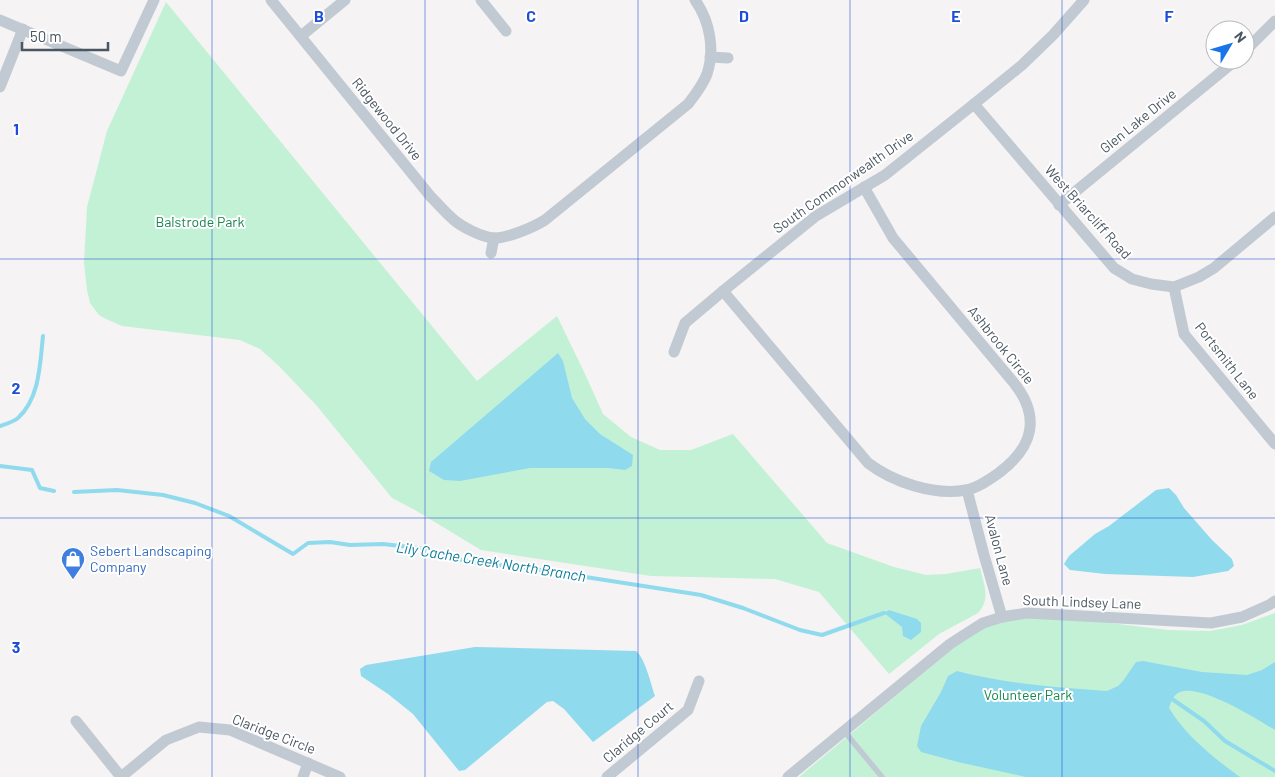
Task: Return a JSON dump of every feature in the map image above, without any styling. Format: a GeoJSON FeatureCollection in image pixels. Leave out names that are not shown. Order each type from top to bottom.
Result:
{"type":"FeatureCollection","features":[{"type":"Feature","properties":{"kind":"street"},"geometry":{"type":"LineString","coordinates":[[0,20],[23,28],[121,71],[154,0]]}},
{"type":"Feature","properties":{"kind":"street","name":"Ridgewood Drive"},"geometry":{"type":"LineString","coordinates":[[271,0],[431,197],[455,221],[475,232],[494,238]]}},
{"type":"Feature","properties":{"kind":"street"},"geometry":{"type":"LineString","coordinates":[[301,36],[345,0]]}},
{"type":"Feature","properties":{"kind":"street"},"geometry":{"type":"LineString","coordinates":[[481,0],[506,31]]}},
{"type":"Feature","properties":{"kind":"street"},"geometry":{"type":"LineString","coordinates":[[491,253],[494,238],[526,230],[545,220],[688,104],[701,87],[707,74],[710,57],[708,27],[695,0]]}},
{"type":"Feature","properties":{"kind":"street","name":"South Commonwealth Drive"},"geometry":{"type":"LineString","coordinates":[[674,352],[685,323],[723,290],[816,216],[885,175],[974,104],[1053,35],[1084,0]]}},
{"type":"Feature","properties":{"kind":"street"},"geometry":{"type":"LineString","coordinates":[[1255,41],[1275,21]]}},
{"type":"Feature","properties":{"kind":"street"},"geometry":{"type":"LineString","coordinates":[[0,86],[23,28]]}},
{"type":"Feature","properties":{"kind":"street"},"geometry":{"type":"LineString","coordinates":[[710,57],[728,58]]}},
{"type":"Feature","properties":{"kind":"street","name":"Glen Lake Drive"},"geometry":{"type":"LineString","coordinates":[[1059,205],[1224,70]]}},
{"type":"Feature","properties":{"kind":"street","name":"West Briarcliff Road"},"geometry":{"type":"LineString","coordinates":[[974,104],[1114,268],[1132,278],[1151,284],[1174,287],[1199,277],[1214,268],[1275,217]]}},
{"type":"Feature","properties":{"kind":"street","name":"Ashbrook Circle"},"geometry":{"type":"LineString","coordinates":[[723,290],[868,463],[886,475],[931,490],[943,492],[967,490],[994,476],[1015,459],[1027,439],[1030,424],[1026,400],[1014,383],[892,238],[864,187]]}},
{"type":"Feature","properties":{"kind":"street","name":"Portsmith Lane"},"geometry":{"type":"LineString","coordinates":[[1174,287],[1184,334],[1275,444]]}},
{"type":"Feature","properties":{"kind":"street","name":"Avalon Lane"},"geometry":{"type":"LineString","coordinates":[[967,490],[1002,617]]}},
{"type":"Feature","properties":{"kind":"street","name":"South Lindsey Lane"},"geometry":{"type":"LineString","coordinates":[[788,777],[950,644],[983,624],[1002,617],[1027,613],[1211,623],[1242,616],[1275,600]]}},
{"type":"Feature","properties":{"kind":"street","name":"Claridge Court"},"geometry":{"type":"LineString","coordinates":[[607,777],[688,710],[699,681]]}},
{"type":"Feature","properties":{"kind":"street"},"geometry":{"type":"LineString","coordinates":[[76,721],[121,777]]}},
{"type":"Feature","properties":{"kind":"street","name":"Claridge Circle"},"geometry":{"type":"LineString","coordinates":[[121,777],[166,740],[199,728],[230,730],[340,777]]}},
{"type":"Feature","properties":{"kind":"street"},"geometry":{"type":"LineString","coordinates":[[303,777],[308,763]]}},
{"type":"Feature","properties":{"kind":"lane"},"geometry":{"type":"LineString","coordinates":[[844,731],[882,777]]}},
{"type":"Feature","properties":{"kind":"green space","name":"Balstrode Park"},"geometry":{"type":"Polygon","coordinates":[[[166,2],[477,381],[557,316],[603,414],[631,437],[660,450],[691,450],[733,434],[827,543],[894,567],[926,575],[946,574],[980,568],[985,586],[985,597],[978,613],[939,634],[889,674],[819,592],[775,579],[651,576],[481,550],[392,498],[317,406],[260,349],[240,340],[122,326],[99,315],[90,303],[84,263],[87,207],[107,131],[166,2]]]}},
{"type":"Feature","properties":{"kind":"green space","name":"Volunteer Park"},"geometry":{"type":"Polygon","coordinates":[[[1027,613],[1168,630],[1210,631],[1242,625],[1275,613],[1275,777],[799,777],[979,626],[1027,613]]]}},
{"type":"Feature","properties":{"kind":"water"},"geometry":{"type":"Polygon","coordinates":[[[558,353],[563,361],[572,398],[585,419],[600,434],[633,455],[632,466],[625,470],[608,468],[530,468],[460,481],[444,480],[429,471],[431,462],[558,353]]]}},
{"type":"Feature","properties":{"kind":"water"},"geometry":{"type":"Polygon","coordinates":[[[1169,488],[1212,540],[1232,559],[1234,566],[1228,571],[1193,577],[1105,574],[1070,570],[1064,564],[1069,556],[1095,534],[1109,526],[1156,490],[1169,488]]]}},
{"type":"Feature","properties":{"kind":"water"},"geometry":{"type":"Polygon","coordinates":[[[889,610],[917,619],[921,623],[921,632],[911,640],[903,636],[902,627],[884,613],[889,610]]]}},
{"type":"Feature","properties":{"kind":"water"},"geometry":{"type":"Polygon","coordinates":[[[475,647],[636,651],[645,665],[655,696],[593,742],[564,709],[553,701],[547,702],[465,770],[459,771],[413,714],[361,676],[360,669],[366,665],[475,647]]]}},
{"type":"Feature","properties":{"kind":"water"},"geometry":{"type":"Polygon","coordinates":[[[1143,661],[1202,672],[1247,675],[1262,670],[1275,662],[1275,730],[1229,704],[1201,693],[1180,692],[1174,696],[1169,708],[1192,737],[1240,777],[1026,777],[921,752],[917,746],[921,726],[948,676],[957,671],[1013,682],[1107,691],[1118,686],[1123,681],[1136,662],[1143,661]]]}},
{"type":"Feature","properties":{"kind":"waterway"},"geometry":{"type":"LineString","coordinates":[[0,426],[18,418],[31,401],[38,380],[43,336]]}},
{"type":"Feature","properties":{"kind":"waterway","name":"Lily Cache Creek North Branch"},"geometry":{"type":"LineString","coordinates":[[0,466],[32,470],[40,488],[54,491]]}},
{"type":"Feature","properties":{"kind":"waterway","name":"Lily Cache Creek North Branch"},"geometry":{"type":"LineString","coordinates":[[74,492],[117,490],[163,495],[195,503],[229,516],[293,554],[308,543],[330,542],[350,545],[383,544],[428,549],[450,558],[491,565],[515,566],[701,595],[743,608],[800,630],[822,635],[884,613]]}},
{"type":"Feature","properties":{"kind":"waterway","name":"Lily Cache Creek North Branch"},"geometry":{"type":"LineString","coordinates":[[1172,699],[1204,721],[1225,741],[1275,771]]}},
{"type":"Feature","properties":{"kind":"place","name":"Sebert Landscaping Company"},"geometry":{"type":"Point","coordinates":[73,580]}}]}
